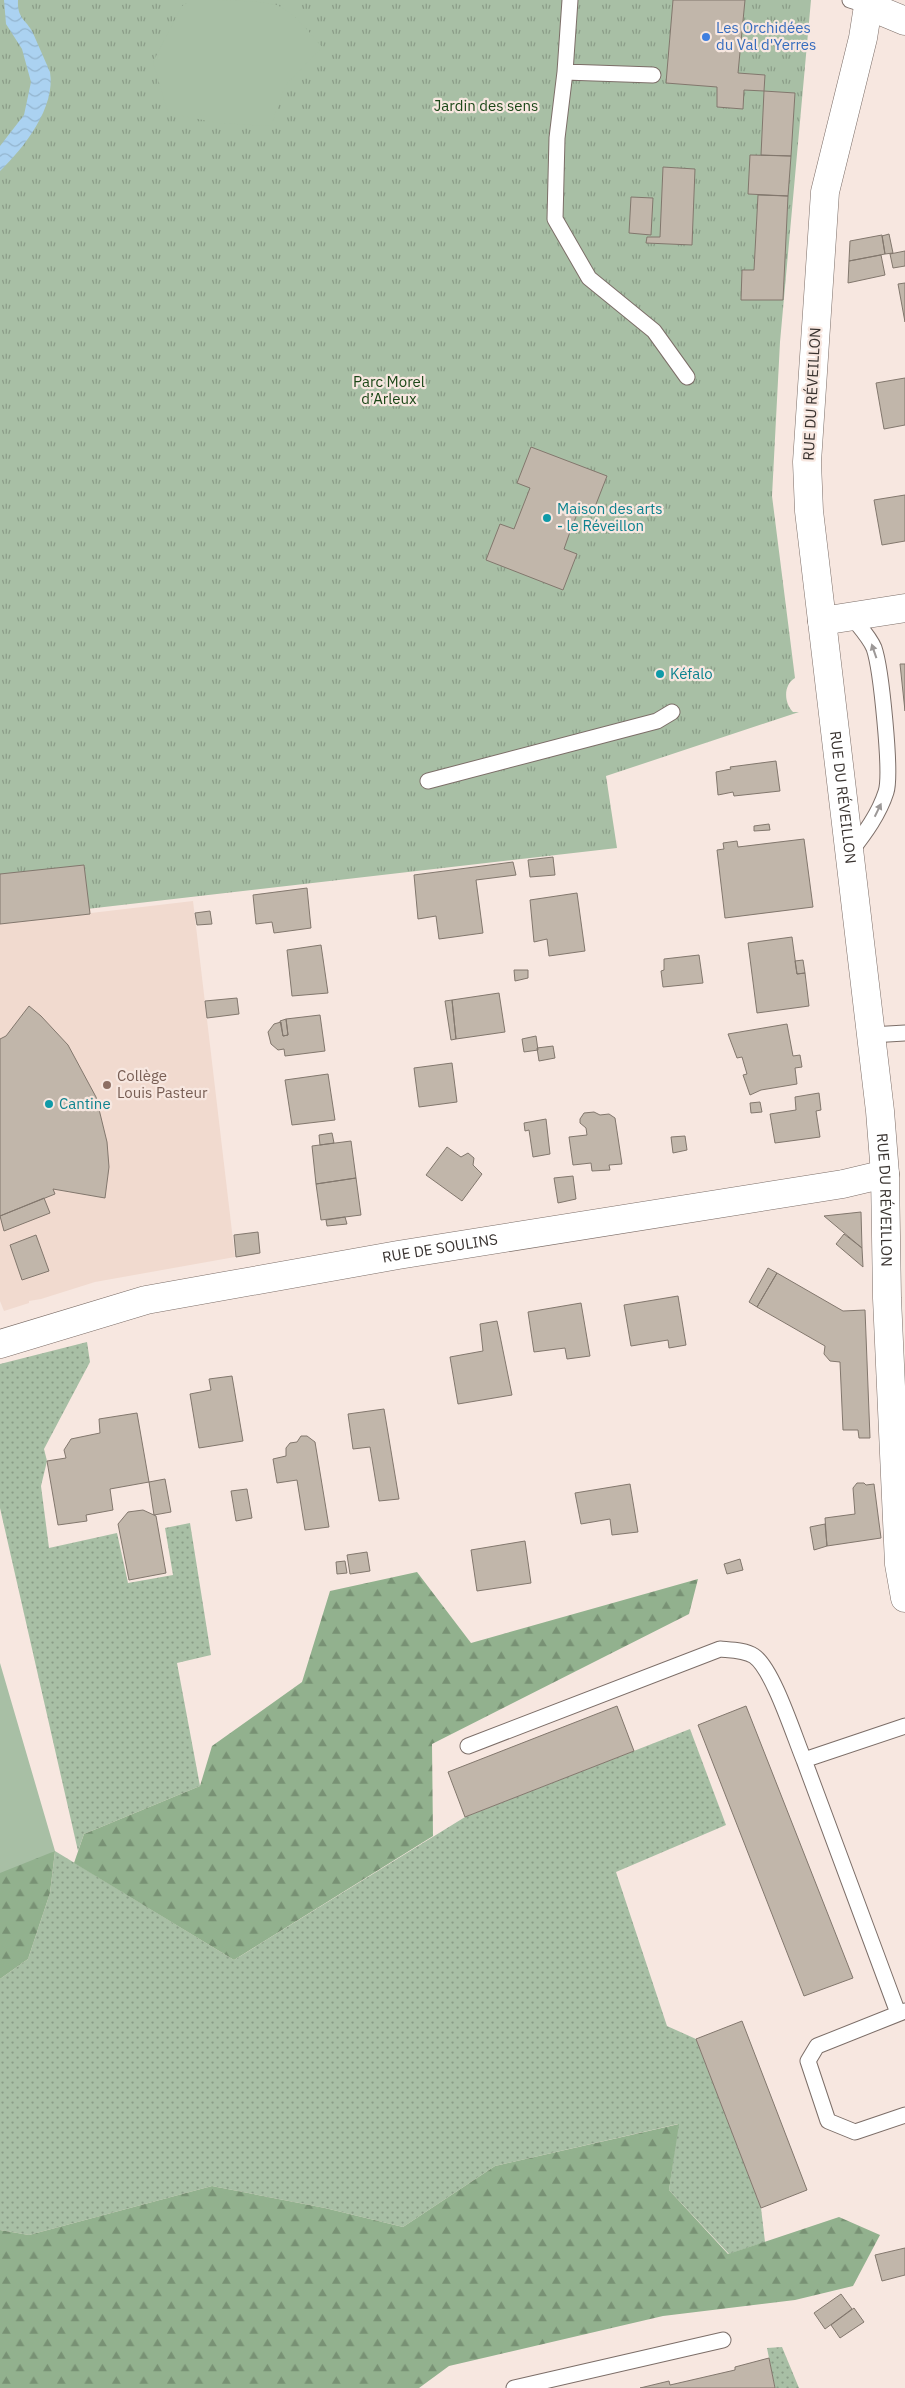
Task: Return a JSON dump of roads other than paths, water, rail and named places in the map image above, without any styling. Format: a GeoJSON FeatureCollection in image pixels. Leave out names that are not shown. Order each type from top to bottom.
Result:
{"type":"FeatureCollection","features":[{"type":"Feature","properties":{"kind":"street"},"geometry":{"type":"LineString","coordinates":[[863,2],[905,22]]}},
{"type":"Feature","properties":{"kind":"street","name":"RUE DU RÉVEILLON"},"geometry":{"type":"LineString","coordinates":[[863,2],[825,202],[807,462],[809,511],[850,851],[885,1174],[895,1232],[899,1564],[905,1598]]}},
{"type":"Feature","properties":{"kind":"street"},"geometry":{"type":"LineString","coordinates":[[822,621],[905,608]]}},
{"type":"Feature","properties":{"kind":"street","name":"RUE DE SOULINS"},"geometry":{"type":"LineString","coordinates":[[0,1344],[146,1300],[398,1255],[843,1184],[885,1174]]}},
{"type":"Feature","properties":{"kind":"lane"},"geometry":{"type":"LineString","coordinates":[[570,0],[565,72],[557,138],[556,219],[588,278],[654,331],[687,378]]}},
{"type":"Feature","properties":{"kind":"lane"},"geometry":{"type":"LineString","coordinates":[[565,72],[653,75]]}},
{"type":"Feature","properties":{"kind":"lane"},"geometry":{"type":"LineString","coordinates":[[850,851],[869,827],[887,791],[888,773],[879,670],[873,646],[852,617]]}},
{"type":"Feature","properties":{"kind":"lane"},"geometry":{"type":"LineString","coordinates":[[428,781],[657,721],[672,712]]}},
{"type":"Feature","properties":{"kind":"lane"},"geometry":{"type":"LineString","coordinates":[[871,1035],[905,1033]]}},
{"type":"Feature","properties":{"kind":"lane"},"geometry":{"type":"LineString","coordinates":[[468,1746],[720,1649],[740,1651],[753,1655],[766,1668],[804,1760],[902,2012],[817,2046],[808,2061],[828,2122],[855,2132],[905,2115]]}},
{"type":"Feature","properties":{"kind":"lane"},"geometry":{"type":"LineString","coordinates":[[804,1760],[905,1726]]}},
{"type":"Feature","properties":{"kind":"lane"},"geometry":{"type":"LineString","coordinates":[[514,2388],[723,2340]]}},
{"type":"Feature","properties":{"kind":"water"},"geometry":{"type":"Polygon","coordinates":[[[4,0],[18,0],[20,15],[33,33],[50,72],[51,85],[43,113],[36,126],[19,151],[0,171],[0,146],[24,115],[31,82],[22,49],[6,24],[4,0]]]}},
{"type":"Feature","properties":{"kind":"place","name":"Les Orchidées du Val d'Yerres"},"geometry":{"type":"Point","coordinates":[706,37]}},
{"type":"Feature","properties":{"kind":"place","name":"Maison des arts - le Réveillon"},"geometry":{"type":"Point","coordinates":[547,518]}},
{"type":"Feature","properties":{"kind":"place","name":"Kéfalo"},"geometry":{"type":"Point","coordinates":[660,674]}},
{"type":"Feature","properties":{"kind":"place","name":"Collège Louis Pasteur"},"geometry":{"type":"Point","coordinates":[107,1085]}},
{"type":"Feature","properties":{"kind":"place","name":"Cantine"},"geometry":{"type":"Point","coordinates":[49,1104]}},
{"type":"Feature","properties":{"kind":"park label","name":"Jardin des sens"},"geometry":{"type":"Point","coordinates":[486,106]}},
{"type":"Feature","properties":{"kind":"park label","name":"Parc Morel d’Arleux"},"geometry":{"type":"Point","coordinates":[389,390]}}]}
